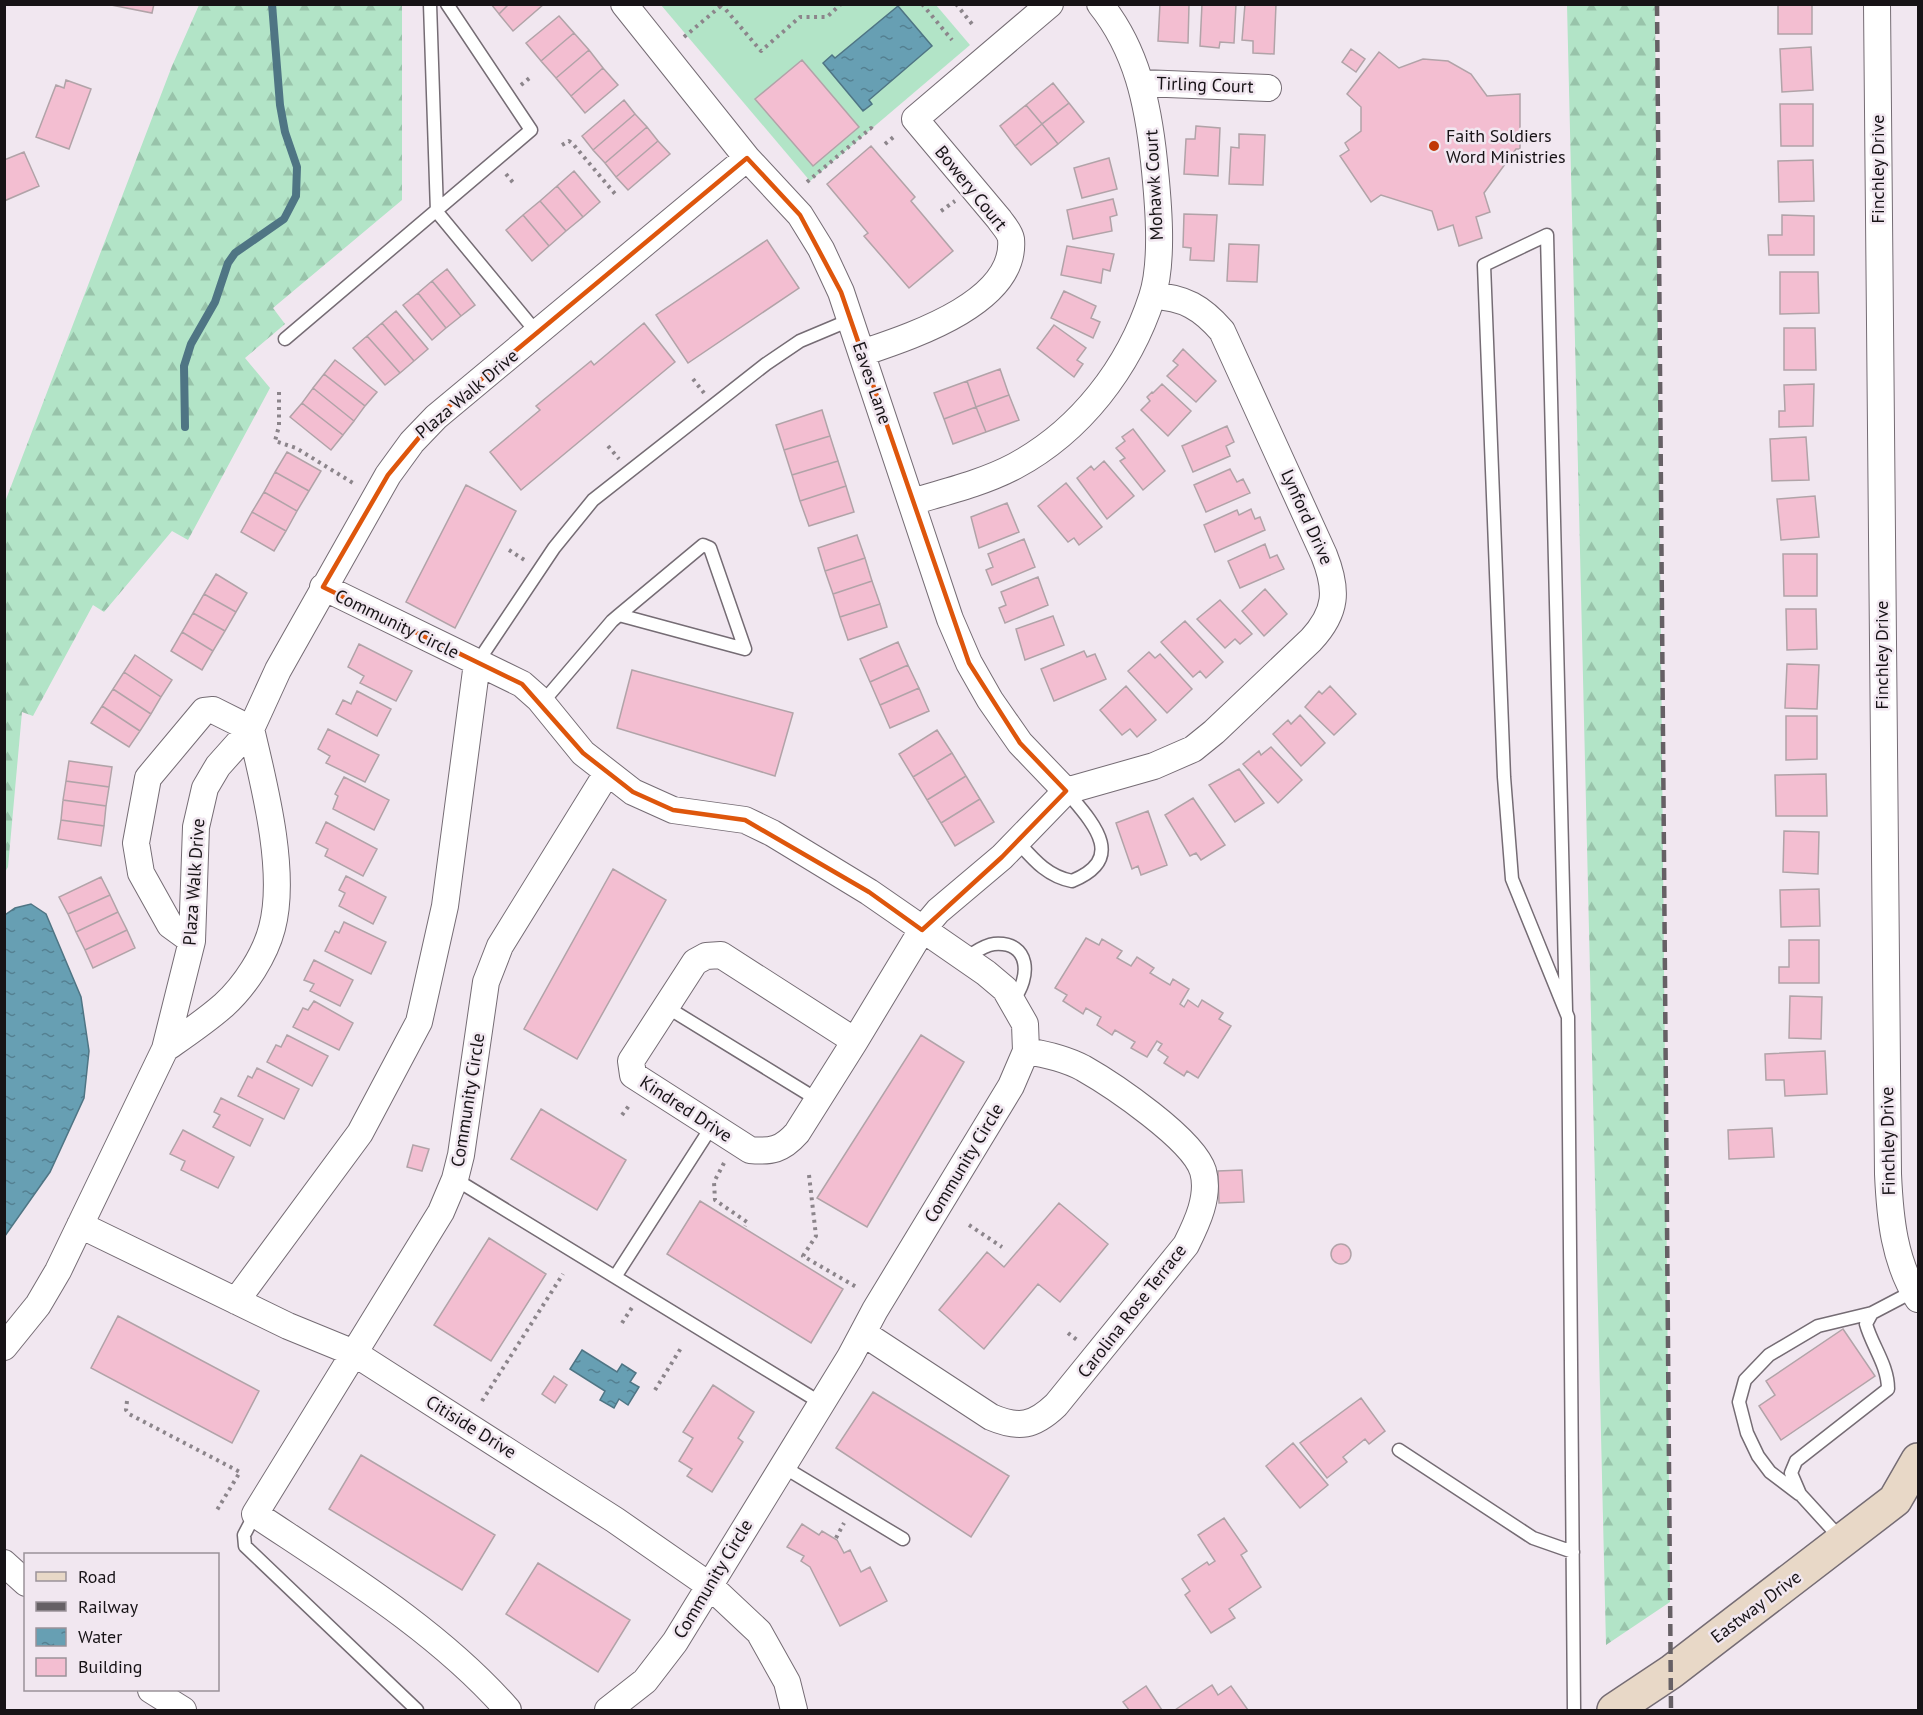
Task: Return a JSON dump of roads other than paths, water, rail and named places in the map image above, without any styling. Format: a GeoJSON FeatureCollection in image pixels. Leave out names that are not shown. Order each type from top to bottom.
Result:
{"type":"FeatureCollection","features":[{"type":"Feature","properties":{"kind":"main road","name":"Eastway Drive"},"geometry":{"type":"LineString","coordinates":[[1614,1710],[1671,1672],[1843,1541],[1907,1498],[1918,1460]]}},
{"type":"Feature","properties":{"kind":"street","name":"Eaves Lane"},"geometry":{"type":"LineString","coordinates":[[624,4],[747,158],[800,215],[820,249],[862,353],[950,619],[969,663],[1020,743],[1066,791]]}},
{"type":"Feature","properties":{"kind":"street","name":"Bowery Court"},"geometry":{"type":"LineString","coordinates":[[862,353],[927,330],[958,313],[984,294],[1009,262],[1011,237],[999,219],[915,119],[1050,4]]}},
{"type":"Feature","properties":{"kind":"street","name":"Mohawk Court"},"geometry":{"type":"LineString","coordinates":[[911,502],[1013,467],[1070,426],[1100,395],[1120,367],[1153,296],[1159,240],[1150,120],[1142,83],[1128,49],[1100,4]]}},
{"type":"Feature","properties":{"kind":"street","name":"Finchley Drive"},"geometry":{"type":"LineString","coordinates":[[1876,4],[1888,1174],[1890,1223],[1896,1249],[1916,1295]]}},
{"type":"Feature","properties":{"kind":"street","name":"Tirling Court"},"geometry":{"type":"LineString","coordinates":[[1142,83],[1268,88]]}},
{"type":"Feature","properties":{"kind":"street","name":"Plaza Walk Drive"},"geometry":{"type":"LineString","coordinates":[[4,1347],[38,1305],[80,1225],[165,1049],[192,941],[196,827],[205,788],[218,766],[251,729],[278,670],[382,484],[412,442],[436,417],[747,158]]}},
{"type":"Feature","properties":{"kind":"street","name":"Lynford Drive"},"geometry":{"type":"LineString","coordinates":[[1066,791],[1154,766],[1193,749],[1311,640],[1325,625],[1333,603],[1331,572],[1222,331],[1207,313],[1188,302],[1173,297],[1153,296]]}},
{"type":"Feature","properties":{"kind":"street","name":"Community Circle"},"geometry":{"type":"LineString","coordinates":[[323,587],[522,684],[542,703],[583,753],[607,773],[655,804],[673,810],[745,820],[869,892],[965,958],[1005,989],[1025,1024],[1026,1051],[1011,1086],[710,1586],[675,1641],[645,1681],[608,1710]]}},
{"type":"Feature","properties":{"kind":"street"},"geometry":{"type":"LineString","coordinates":[[236,1301],[360,1133],[419,1022],[446,906],[477,663]]}},
{"type":"Feature","properties":{"kind":"street"},"geometry":{"type":"LineString","coordinates":[[192,941],[170,925],[141,873],[136,843],[144,788],[155,768],[204,711],[213,710],[251,729]]}},
{"type":"Feature","properties":{"kind":"street","name":"Plaza Walk Drive"},"geometry":{"type":"LineString","coordinates":[[165,1049],[225,1004],[263,953],[273,927],[276,887],[274,845],[251,729]]}},
{"type":"Feature","properties":{"kind":"street","name":"Community Circle"},"geometry":{"type":"LineString","coordinates":[[255,1514],[421,1246],[455,1179],[486,982],[500,946],[607,773]]}},
{"type":"Feature","properties":{"kind":"street","name":"Kindred Drive"},"geometry":{"type":"LineString","coordinates":[[855,1041],[721,955],[706,956],[695,962],[631,1061],[633,1074],[750,1150],[770,1152],[786,1146],[798,1133],[855,1041],[922,930],[938,911],[1017,841],[1066,791]]}},
{"type":"Feature","properties":{"kind":"street","name":"Carolina Rose Terrace"},"geometry":{"type":"LineString","coordinates":[[863,1333],[991,1417],[1006,1423],[1030,1423],[1042,1418],[1056,1406],[1186,1245],[1196,1225],[1205,1185],[1203,1170],[1194,1155],[1154,1117],[1082,1068],[1026,1051]]}},
{"type":"Feature","properties":{"kind":"street","name":"Citiside Drive"},"geometry":{"type":"LineString","coordinates":[[80,1225],[236,1301],[354,1353],[536,1467],[710,1586],[759,1632],[787,1682],[794,1710]]}},
{"type":"Feature","properties":{"kind":"street"},"geometry":{"type":"LineString","coordinates":[[255,1514],[328,1563],[452,1654],[505,1709]]}},
{"type":"Feature","properties":{"kind":"street"},"geometry":{"type":"LineString","coordinates":[[4,1563],[24,1581]]}},
{"type":"Feature","properties":{"kind":"street"},"geometry":{"type":"LineString","coordinates":[[155,1691],[183,1710]]}},
{"type":"Feature","properties":{"kind":"lane"},"geometry":{"type":"LineString","coordinates":[[430,4],[437,212],[538,334]]}},
{"type":"Feature","properties":{"kind":"lane"},"geometry":{"type":"LineString","coordinates":[[285,339],[531,130],[447,4]]}},
{"type":"Feature","properties":{"kind":"lane"},"geometry":{"type":"LineString","coordinates":[[1566,1011],[1547,235],[1484,265],[1504,777],[1512,879],[1568,1017],[1574,1710]]}},
{"type":"Feature","properties":{"kind":"lane"},"geometry":{"type":"LineString","coordinates":[[477,663],[554,548],[593,500],[766,364],[800,341],[850,321]]}},
{"type":"Feature","properties":{"kind":"lane"},"geometry":{"type":"LineString","coordinates":[[542,703],[620,615],[703,544],[710,548],[745,649],[620,615]]}},
{"type":"Feature","properties":{"kind":"lane"},"geometry":{"type":"LineString","coordinates":[[1017,841],[1039,866],[1057,878],[1072,881],[1087,875],[1096,867],[1102,856],[1098,835],[1066,791]]}},
{"type":"Feature","properties":{"kind":"lane"},"geometry":{"type":"LineString","coordinates":[[965,958],[992,944],[1002,944],[1015,949],[1023,959],[1026,974],[1023,988],[1013,1000]]}},
{"type":"Feature","properties":{"kind":"lane"},"geometry":{"type":"LineString","coordinates":[[665,1006],[818,1101]]}},
{"type":"Feature","properties":{"kind":"lane"},"geometry":{"type":"LineString","coordinates":[[615,1277],[712,1126]]}},
{"type":"Feature","properties":{"kind":"lane"},"geometry":{"type":"LineString","coordinates":[[455,1179],[821,1403]]}},
{"type":"Feature","properties":{"kind":"lane"},"geometry":{"type":"LineString","coordinates":[[1843,1541],[1800,1494],[1770,1472],[1758,1456],[1747,1433],[1739,1402],[1745,1380],[1769,1355],[1818,1326],[1872,1313],[1916,1295]]}},
{"type":"Feature","properties":{"kind":"lane"},"geometry":{"type":"LineString","coordinates":[[1800,1494],[1791,1473],[1796,1461],[1888,1389],[1888,1373],[1870,1340],[1866,1324],[1872,1313]]}},
{"type":"Feature","properties":{"kind":"lane"},"geometry":{"type":"LineString","coordinates":[[1399,1450],[1533,1538],[1573,1552]]}},
{"type":"Feature","properties":{"kind":"lane"},"geometry":{"type":"LineString","coordinates":[[782,1466],[903,1539]]}},
{"type":"Feature","properties":{"kind":"lane"},"geometry":{"type":"LineString","coordinates":[[255,1514],[243,1536],[245,1546],[417,1710]]}},
{"type":"Feature","properties":{"kind":"water"},"geometry":{"type":"Polygon","coordinates":[[[898,6],[932,46],[869,100],[872,104],[863,111],[823,63],[832,55],[835,58],[898,6]]]}},
{"type":"Feature","properties":{"kind":"water"},"geometry":{"type":"Polygon","coordinates":[[[31,904],[46,914],[81,997],[89,1051],[84,1098],[50,1172],[5,1236],[5,915],[15,908],[31,904]]]}},
{"type":"Feature","properties":{"kind":"water"},"geometry":{"type":"Polygon","coordinates":[[[582,1350],[617,1372],[622,1364],[636,1373],[630,1382],[639,1387],[628,1405],[619,1399],[614,1408],[600,1400],[605,1391],[570,1369],[582,1350]]]}},
{"type":"Feature","properties":{"kind":"waterway"},"geometry":{"type":"LineString","coordinates":[[185,427],[184,366],[191,344],[215,302],[228,263],[235,253],[284,219],[296,196],[297,167],[285,132],[280,105],[272,4]]}},
{"type":"Feature","properties":{"kind":"railway"},"geometry":{"type":"LineString","coordinates":[[1657,4],[1671,1710]]}},
{"type":"Feature","properties":{"kind":"place","name":"Faith Soldiers Word Ministries"},"geometry":{"type":"Point","coordinates":[1434,146]}}]}
